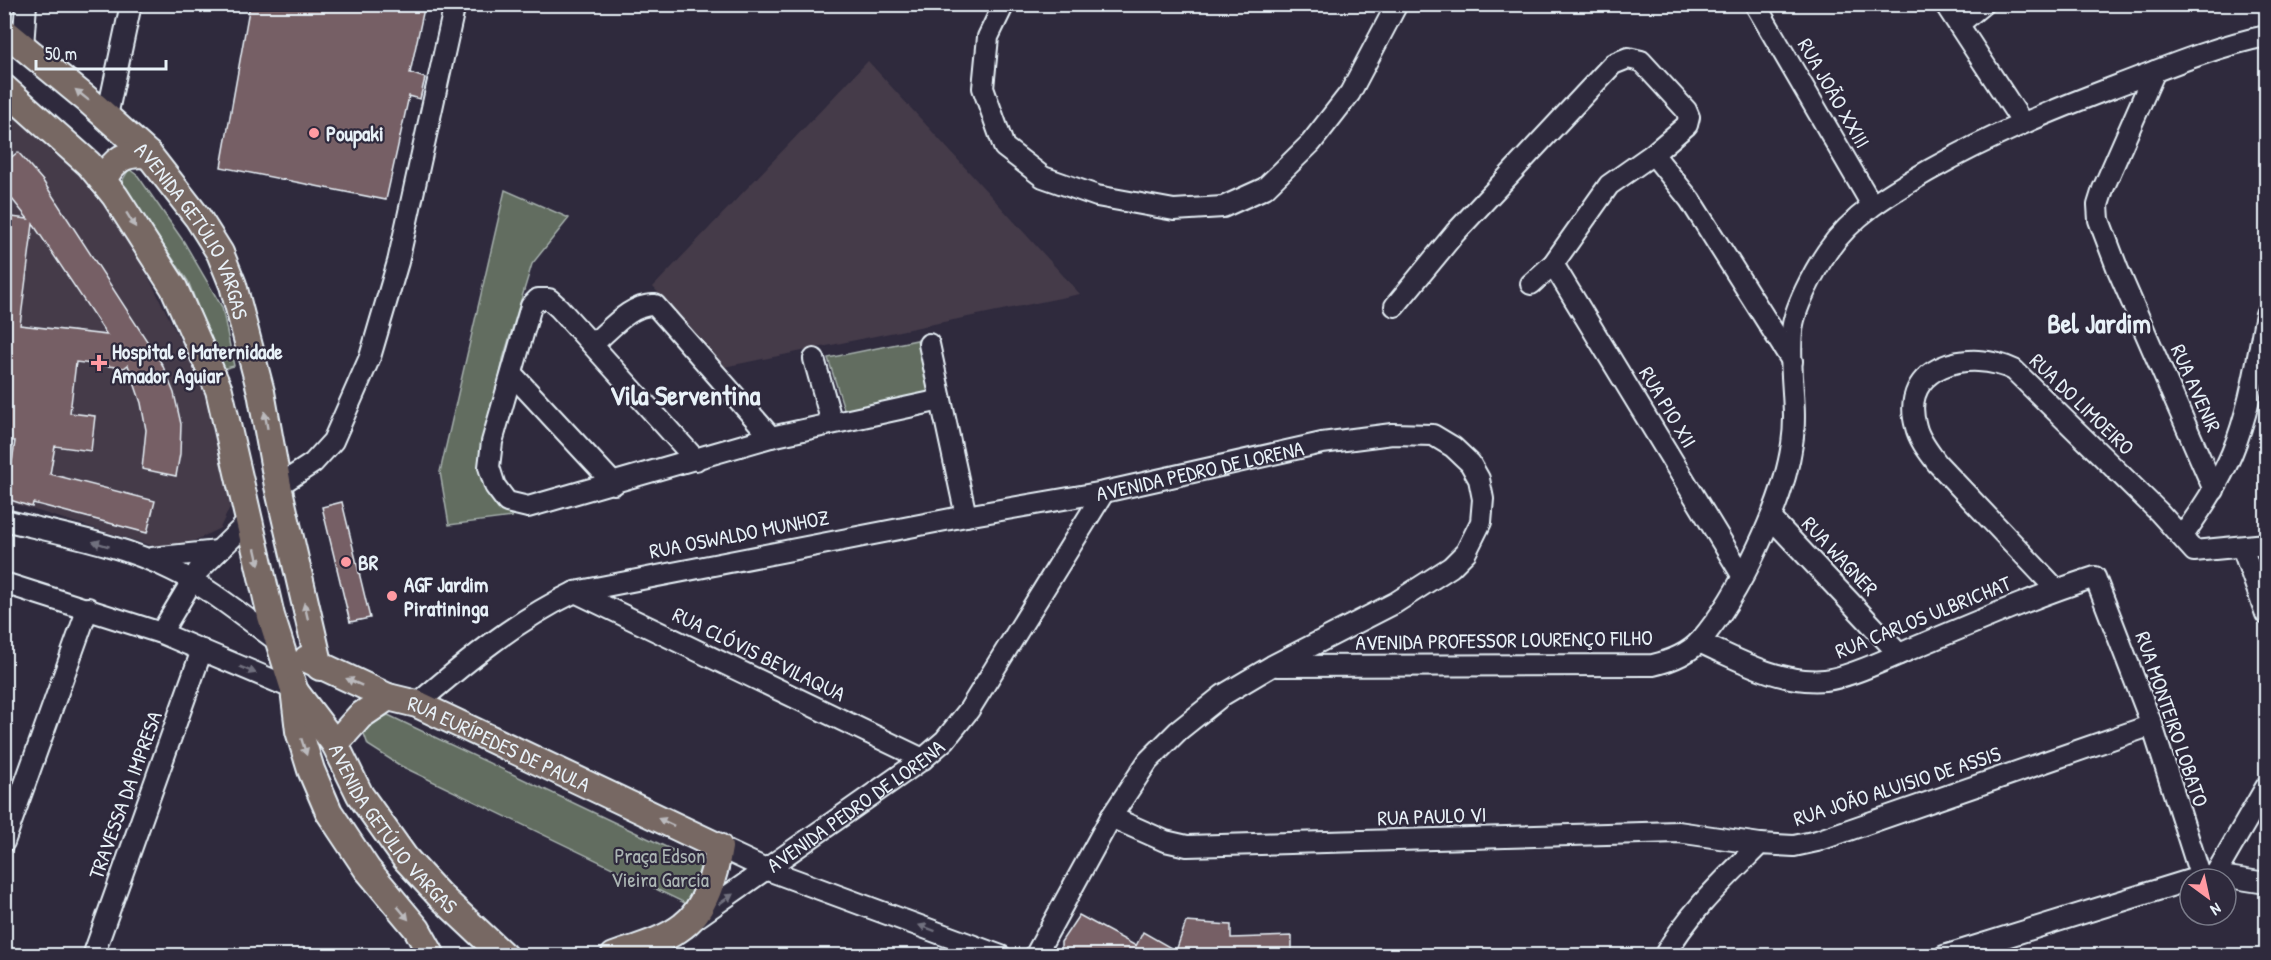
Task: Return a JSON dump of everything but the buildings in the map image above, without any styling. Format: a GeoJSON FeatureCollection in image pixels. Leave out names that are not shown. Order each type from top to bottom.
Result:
{"type":"FeatureCollection","features":[{"type":"Feature","properties":{"kind":"main road","name":"AVENIDA GETÚLIO VARGAS"},"geometry":{"type":"LineString","coordinates":[[14,39],[107,116],[149,155],[198,218],[220,253],[229,274],[261,392],[278,486],[320,667]]}},
{"type":"Feature","properties":{"kind":"main road","name":"AVENIDA GETÚLIO VARGAS"},"geometry":{"type":"LineString","coordinates":[[4,88],[89,164],[115,196],[174,288],[213,373],[279,642],[294,689],[299,731],[311,770],[330,812],[367,869],[417,929],[432,956]]}},
{"type":"Feature","properties":{"kind":"main road"},"geometry":{"type":"LineString","coordinates":[[103,181],[108,170],[126,155],[149,155]]}},
{"type":"Feature","properties":{"kind":"main road","name":"RUA EURÍPEDES DE PAULA"},"geometry":{"type":"LineString","coordinates":[[279,642],[320,667],[388,697],[417,704],[719,847]]}},
{"type":"Feature","properties":{"kind":"main road","name":"AVENIDA GETÚLIO VARGAS"},"geometry":{"type":"LineString","coordinates":[[294,689],[335,744],[360,795],[405,858],[439,895],[504,956]]}},
{"type":"Feature","properties":{"kind":"main road"},"geometry":{"type":"LineString","coordinates":[[335,744],[360,716],[388,697]]}},
{"type":"Feature","properties":{"kind":"main road"},"geometry":{"type":"LineString","coordinates":[[684,926],[709,886],[719,847]]}},
{"type":"Feature","properties":{"kind":"main road","name":"AVENIDA PEDRO DE LORENA"},"geometry":{"type":"LineString","coordinates":[[614,956],[648,944],[684,926]]}},
{"type":"Feature","properties":{"kind":"street"},"geometry":{"type":"LineString","coordinates":[[107,116],[131,4]]}},
{"type":"Feature","properties":{"kind":"street"},"geometry":{"type":"LineString","coordinates":[[278,486],[313,463],[333,441],[370,357],[398,262],[454,4]]}},
{"type":"Feature","properties":{"kind":"street"},"geometry":{"type":"LineString","coordinates":[[1004,4],[988,37],[983,88],[1004,147],[1043,177],[1097,196],[1174,210],[1223,207],[1265,188],[1311,143],[1350,93],[1397,4]]}},
{"type":"Feature","properties":{"kind":"street","name":"RUA JOÃO XXIII"},"geometry":{"type":"LineString","coordinates":[[1755,4],[1872,205]]}},
{"type":"Feature","properties":{"kind":"street"},"geometry":{"type":"LineString","coordinates":[[1945,4],[2022,122]]}},
{"type":"Feature","properties":{"kind":"street"},"geometry":{"type":"LineString","coordinates":[[1959,24],[1983,4]]}},
{"type":"Feature","properties":{"kind":"street"},"geometry":{"type":"LineString","coordinates":[[14,39],[26,5]]}},
{"type":"Feature","properties":{"kind":"street","name":"AVENIDA PROFESSOR LOURENÇO FILHO"},"geometry":{"type":"LineString","coordinates":[[1272,666],[1653,665],[1682,655],[1699,642],[1742,575],[1771,518],[1787,478],[1793,441],[1795,404],[1791,331],[1814,274],[1827,252],[1851,223],[1872,205],[1976,144],[2022,122],[2155,71],[2266,36]]}},
{"type":"Feature","properties":{"kind":"street"},"geometry":{"type":"LineString","coordinates":[[1395,306],[1455,233],[1613,64],[1628,58],[1641,61],[1686,110],[1689,117],[1687,125],[1653,154],[1610,185],[1553,264],[1531,284]]}},
{"type":"Feature","properties":{"kind":"street","name":"RUA AVENIR"},"geometry":{"type":"LineString","coordinates":[[2155,71],[2103,189],[2098,205],[2099,220],[2118,270],[2214,490]]}},
{"type":"Feature","properties":{"kind":"street"},"geometry":{"type":"LineString","coordinates":[[1653,154],[1690,200],[1792,361]]}},
{"type":"Feature","properties":{"kind":"street","name":"RUA PIO XII"},"geometry":{"type":"LineString","coordinates":[[1553,264],[1742,575]]}},
{"type":"Feature","properties":{"kind":"street"},"geometry":{"type":"LineString","coordinates":[[696,460],[549,299],[538,299],[531,306],[492,442],[489,467],[495,486],[507,502],[528,507],[614,484],[696,460],[771,437],[941,399]]}},
{"type":"Feature","properties":{"kind":"street"},"geometry":{"type":"LineString","coordinates":[[593,345],[631,312],[644,304],[655,305],[771,437]]}},
{"type":"Feature","properties":{"kind":"street"},"geometry":{"type":"LineString","coordinates":[[2266,314],[2262,361],[2233,452],[2188,544],[2242,547],[2266,544]]}},
{"type":"Feature","properties":{"kind":"street"},"geometry":{"type":"LineString","coordinates":[[929,344],[966,516]]}},
{"type":"Feature","properties":{"kind":"street"},"geometry":{"type":"LineString","coordinates":[[813,359],[832,423]]}},
{"type":"Feature","properties":{"kind":"street","name":"RUA DO LIMOEIRO"},"geometry":{"type":"LineString","coordinates":[[2056,589],[1937,463],[1916,428],[1913,408],[1919,389],[1932,372],[1949,363],[1981,359],[2001,363],[2014,370],[2188,544]]}},
{"type":"Feature","properties":{"kind":"street"},"geometry":{"type":"LineString","coordinates":[[512,374],[614,484]]}},
{"type":"Feature","properties":{"kind":"street","name":"AVENIDA PEDRO DE LORENA"},"geometry":{"type":"LineString","coordinates":[[684,926],[768,870],[945,740],[969,710],[1104,492],[1322,443],[1392,434],[1433,435],[1453,447],[1470,463],[1479,479],[1483,499],[1481,522],[1472,542],[1459,560],[1395,603],[1272,666]]}},
{"type":"Feature","properties":{"kind":"street","name":"RUA OSWALDO MUNHOZ"},"geometry":{"type":"LineString","coordinates":[[417,704],[476,653],[525,618],[575,592],[966,516],[1104,492]]}},
{"type":"Feature","properties":{"kind":"street","name":"RUA WAGNER"},"geometry":{"type":"LineString","coordinates":[[1771,518],[1899,654]]}},
{"type":"Feature","properties":{"kind":"street","name":"RUA EURÍPEDES DE PAULA"},"geometry":{"type":"LineString","coordinates":[[4,520],[84,539],[144,557],[191,581],[279,642]]}},
{"type":"Feature","properties":{"kind":"street"},"geometry":{"type":"LineString","coordinates":[[161,633],[191,581],[249,521]]}},
{"type":"Feature","properties":{"kind":"street"},"geometry":{"type":"LineString","coordinates":[[2242,547],[2266,614]]}},
{"type":"Feature","properties":{"kind":"street"},"geometry":{"type":"LineString","coordinates":[[144,557],[169,558],[218,551]]}},
{"type":"Feature","properties":{"kind":"street","name":"RUA CARLOS ULBRICHAT"},"geometry":{"type":"LineString","coordinates":[[1699,642],[1758,669],[1792,678],[1826,680],[1899,654],[2056,589],[2095,577]]}},
{"type":"Feature","properties":{"kind":"street","name":"RUA MONTEIRO LOBATO"},"geometry":{"type":"LineString","coordinates":[[2095,577],[2152,725],[2197,867]]}},
{"type":"Feature","properties":{"kind":"street"},"geometry":{"type":"LineString","coordinates":[[4,583],[161,633],[294,689]]}},
{"type":"Feature","properties":{"kind":"street","name":"RUA CLÓVIS BEVILAQUA"},"geometry":{"type":"LineString","coordinates":[[575,592],[922,759]]}},
{"type":"Feature","properties":{"kind":"street"},"geometry":{"type":"LineString","coordinates":[[4,842],[88,608]]}},
{"type":"Feature","properties":{"kind":"street","name":"TRAVESSA DA IMPRESA"},"geometry":{"type":"LineString","coordinates":[[93,956],[202,650]]}},
{"type":"Feature","properties":{"kind":"street"},"geometry":{"type":"LineString","coordinates":[[1035,956],[1111,818],[1148,761],[1178,730],[1223,696],[1272,666]]}},
{"type":"Feature","properties":{"kind":"street","name":"RUA JOÃO ALUISIO DE ASSIS"},"geometry":{"type":"LineString","coordinates":[[1760,844],[1794,846],[1817,841],[2152,725]]}},
{"type":"Feature","properties":{"kind":"street"},"geometry":{"type":"LineString","coordinates":[[2209,867],[2266,787]]}},
{"type":"Feature","properties":{"kind":"street","name":"RUA PAULO VI"},"geometry":{"type":"LineString","coordinates":[[1111,818],[1165,841],[1187,846],[1223,848],[1678,832],[1760,844]]}},
{"type":"Feature","properties":{"kind":"street"},"geometry":{"type":"LineString","coordinates":[[1664,956],[1676,934],[1714,889],[1760,844]]}},
{"type":"Feature","properties":{"kind":"street","name":"RUA EURÍPEDES DE PAULA"},"geometry":{"type":"LineString","coordinates":[[719,847],[768,870],[1001,956]]}},
{"type":"Feature","properties":{"kind":"street"},"geometry":{"type":"LineString","coordinates":[[2238,881],[2266,883]]}},
{"type":"Feature","properties":{"kind":"street"},"geometry":{"type":"LineString","coordinates":[[1944,956],[2178,885]]}},
{"type":"Feature","properties":{"kind":"shaded area"},"geometry":{"type":"Polygon","coordinates":[[[868,61],[1080,294],[724,367],[653,287],[868,61]]]}},
{"type":"Feature","properties":{"kind":"shaded area","name":"Hospital e Maternidade Amador Aguiar"},"geometry":{"type":"Polygon","coordinates":[[[4,104],[72,163],[118,216],[213,406],[230,507],[220,528],[194,541],[159,548],[5,501],[4,104]]]}},
{"type":"Feature","properties":{"kind":"green space"},"geometry":{"type":"Polygon","coordinates":[[[129,169],[138,176],[184,242],[222,307],[234,366],[222,369],[188,281],[121,183],[129,169]]]}},
{"type":"Feature","properties":{"kind":"green space"},"geometry":{"type":"Polygon","coordinates":[[[505,190],[569,218],[532,264],[503,359],[481,475],[512,517],[449,525],[440,472],[505,190]]]}},
{"type":"Feature","properties":{"kind":"green space"},"geometry":{"type":"Polygon","coordinates":[[[917,340],[930,394],[845,412],[828,358],[917,340]]]}},
{"type":"Feature","properties":{"kind":"green space","name":"Praça Edson Vieira Garcia"},"geometry":{"type":"Polygon","coordinates":[[[388,715],[704,865],[691,906],[401,766],[368,745],[362,728],[388,715]]]}},
{"type":"Feature","properties":{"kind":"place","name":"Poupaki"},"geometry":{"type":"Point","coordinates":[314,133]}},
{"type":"Feature","properties":{"kind":"place","name":"Hospital e Maternidade Amador Aguiar"},"geometry":{"type":"Point","coordinates":[99,363]}},
{"type":"Feature","properties":{"kind":"place","name":"BR"},"geometry":{"type":"Point","coordinates":[346,562]}},
{"type":"Feature","properties":{"kind":"place","name":"AGF Jardim Piratininga"},"geometry":{"type":"Point","coordinates":[392,596]}},
{"type":"Feature","properties":{"kind":"district","name":"Bel Jardim"},"geometry":{"type":"Point","coordinates":[2099,323]}},
{"type":"Feature","properties":{"kind":"district","name":"Vila Serventina"},"geometry":{"type":"Point","coordinates":[685,395]}}]}
